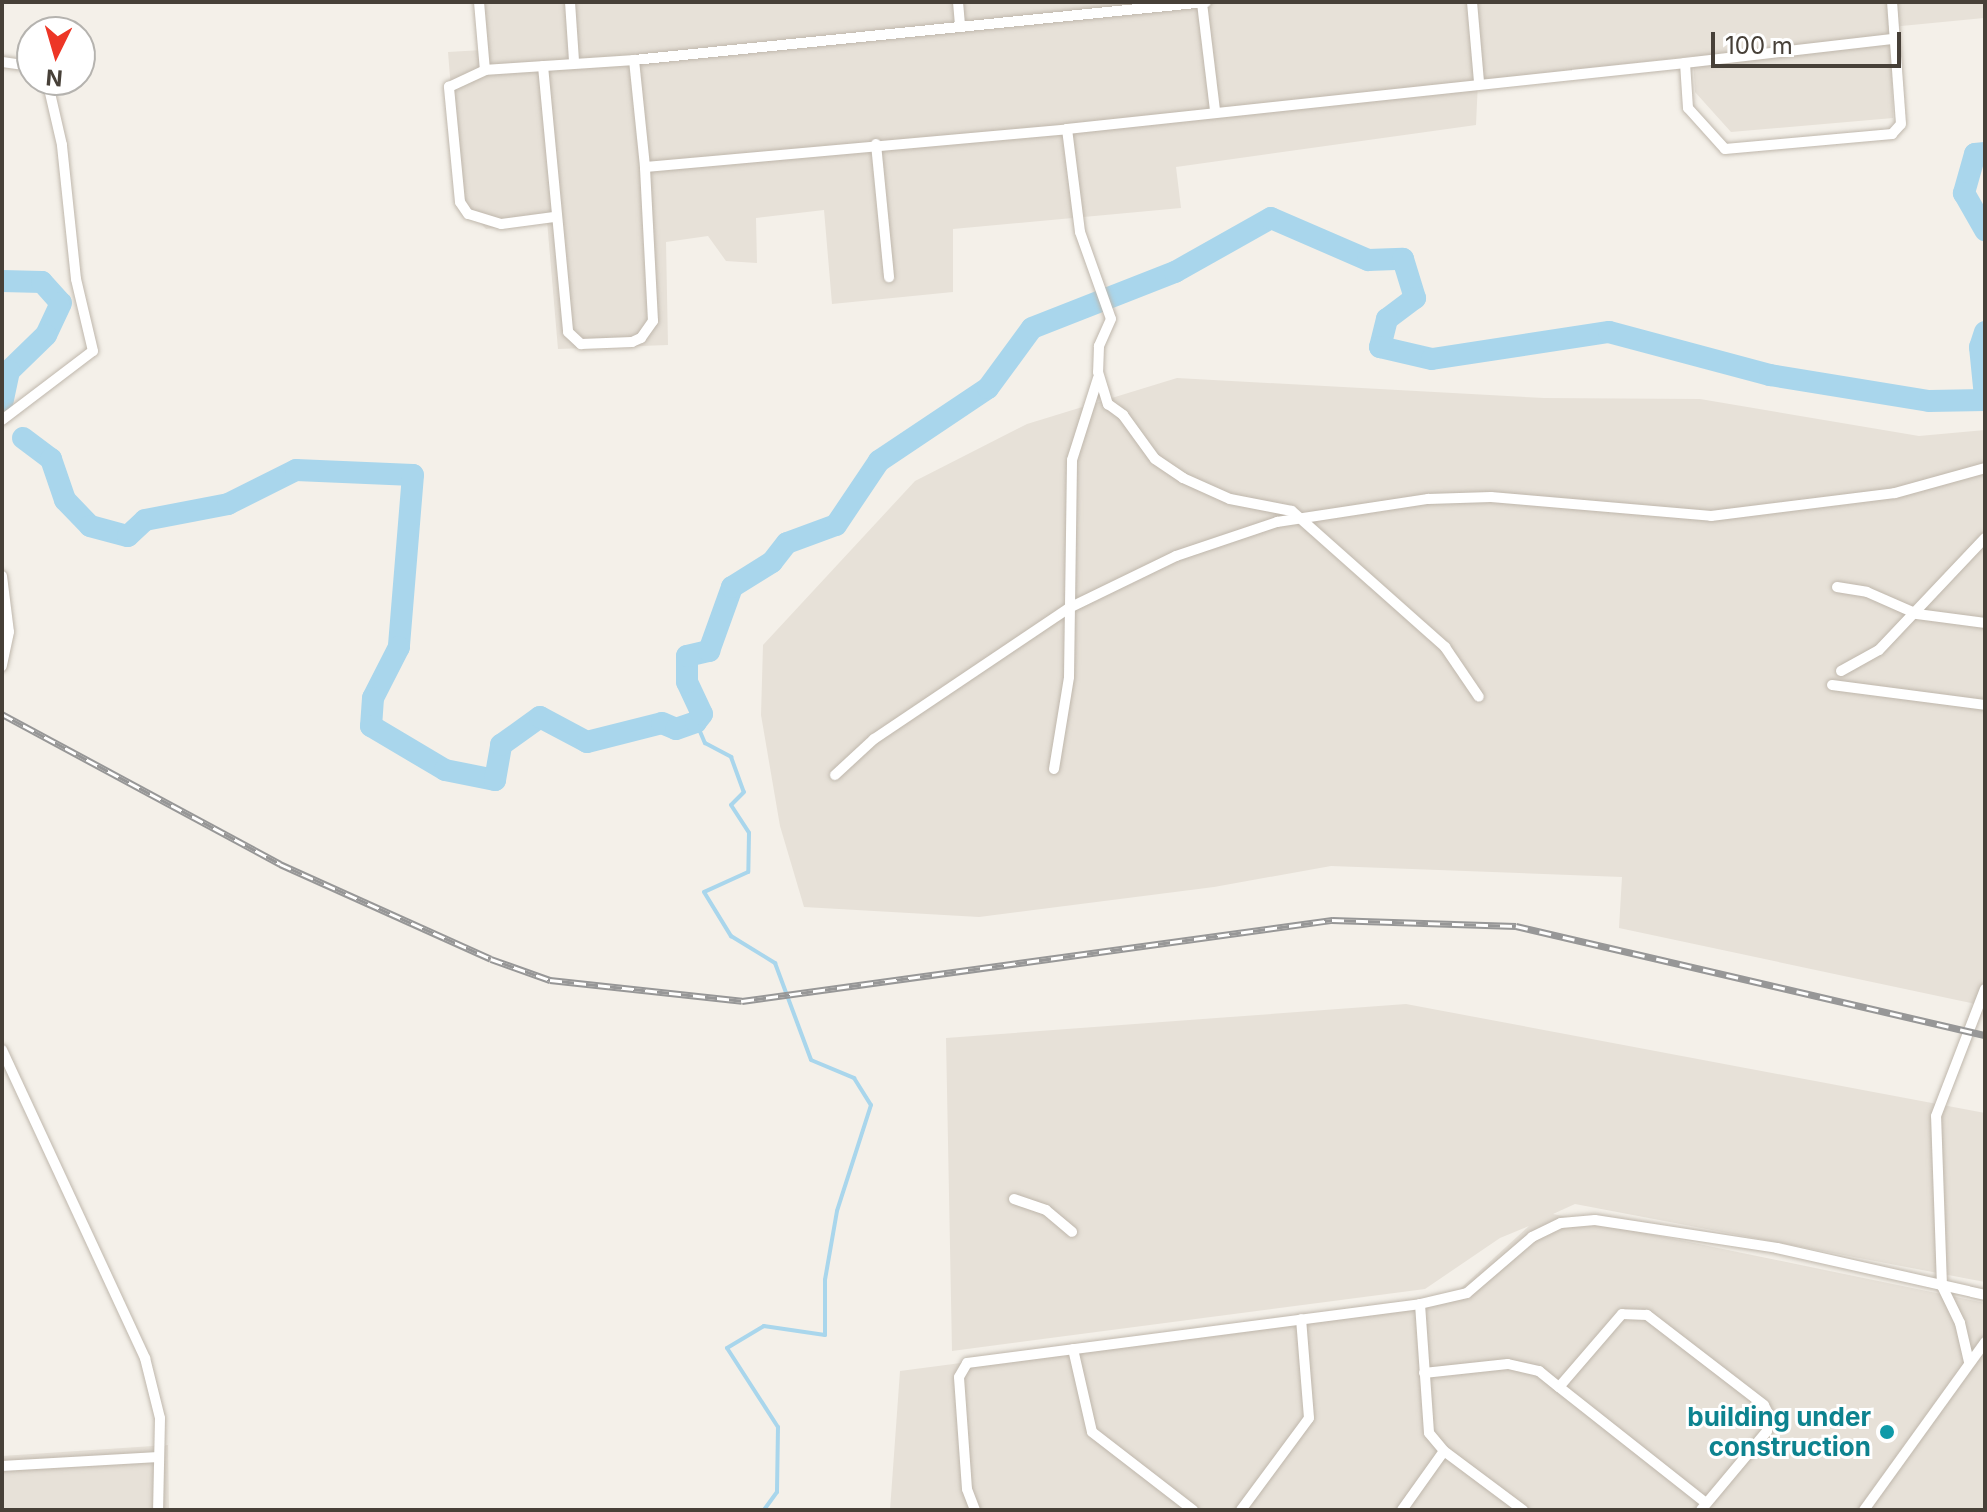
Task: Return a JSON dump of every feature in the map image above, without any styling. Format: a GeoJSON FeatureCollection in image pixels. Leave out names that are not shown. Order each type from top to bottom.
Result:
{"type":"FeatureCollection","features":[{"type":"Feature","properties":{"kind":"street"},"geometry":{"type":"LineString","coordinates":[[479,2],[485,70]]}},
{"type":"Feature","properties":{"kind":"street"},"geometry":{"type":"LineString","coordinates":[[570,2],[574,61]]}},
{"type":"Feature","properties":{"kind":"street"},"geometry":{"type":"LineString","coordinates":[[958,2],[960,26]]}},
{"type":"Feature","properties":{"kind":"street"},"geometry":{"type":"LineString","coordinates":[[554,217],[486,223],[476,220],[460,202],[449,87],[485,70],[574,61],[634,60],[1204,2],[1215,111]]}},
{"type":"Feature","properties":{"kind":"street"},"geometry":{"type":"LineString","coordinates":[[1472,2],[1479,82]]}},
{"type":"Feature","properties":{"kind":"street"},"geometry":{"type":"LineString","coordinates":[[1685,63],[1688,108],[1725,149],[1892,134],[1901,124],[1892,2]]}},
{"type":"Feature","properties":{"kind":"street"},"geometry":{"type":"LineString","coordinates":[[645,167],[1067,129],[1894,39]]}},
{"type":"Feature","properties":{"kind":"street"},"geometry":{"type":"LineString","coordinates":[[543,66],[554,217],[571,338],[581,344],[641,338],[653,321],[645,167],[634,60]]}},
{"type":"Feature","properties":{"kind":"street"},"geometry":{"type":"LineString","coordinates":[[2,420],[93,351],[76,279],[62,145],[51,96]]}},
{"type":"Feature","properties":{"kind":"street"},"geometry":{"type":"LineString","coordinates":[[1054,769],[1069,677],[1072,460],[1098,388],[1099,346],[1111,319],[1080,232],[1067,129]]}},
{"type":"Feature","properties":{"kind":"street"},"geometry":{"type":"LineString","coordinates":[[876,144],[889,277]]}},
{"type":"Feature","properties":{"kind":"street"},"geometry":{"type":"LineString","coordinates":[[1098,372],[1108,404],[1123,415],[1165,467],[1230,499],[1280,505],[1299,518],[1445,647],[1479,697]]}},
{"type":"Feature","properties":{"kind":"street"},"geometry":{"type":"LineString","coordinates":[[835,775],[874,739],[1069,608],[1176,556],[1299,518],[1428,499],[1491,497],[1711,516],[1895,493],[1985,468]]}},
{"type":"Feature","properties":{"kind":"street"},"geometry":{"type":"LineString","coordinates":[[1841,671],[1879,650],[1917,614],[1934,587],[1985,538]]}},
{"type":"Feature","properties":{"kind":"street"},"geometry":{"type":"LineString","coordinates":[[2,576],[9,632],[2,666]]}},
{"type":"Feature","properties":{"kind":"street"},"geometry":{"type":"LineString","coordinates":[[1837,587],[1867,592],[1917,614],[1985,623]]}},
{"type":"Feature","properties":{"kind":"street"},"geometry":{"type":"LineString","coordinates":[[1832,685],[1985,705]]}},
{"type":"Feature","properties":{"kind":"street"},"geometry":{"type":"LineString","coordinates":[[1969,1362],[1960,1323],[1942,1286],[1936,1116],[1985,989]]}},
{"type":"Feature","properties":{"kind":"street"},"geometry":{"type":"LineString","coordinates":[[2,1050],[145,1358],[160,1418],[158,1510]]}},
{"type":"Feature","properties":{"kind":"street"},"geometry":{"type":"LineString","coordinates":[[1014,1199],[1046,1210],[1072,1232]]}},
{"type":"Feature","properties":{"kind":"street"},"geometry":{"type":"LineString","coordinates":[[975,1510],[967,1489],[961,1370],[967,1363],[1420,1304],[1467,1293],[1532,1237],[1561,1223],[1595,1220],[1777,1248],[1985,1295]]}},
{"type":"Feature","properties":{"kind":"street"},"geometry":{"type":"LineString","coordinates":[[1420,1304],[1429,1433],[1444,1451],[1523,1510]]}},
{"type":"Feature","properties":{"kind":"street"},"geometry":{"type":"LineString","coordinates":[[1424,1373],[1508,1364],[1539,1371],[1704,1507],[1767,1431],[1764,1405],[1647,1315],[1633,1310],[1622,1314],[1559,1387]]}},
{"type":"Feature","properties":{"kind":"street"},"geometry":{"type":"LineString","coordinates":[[1241,1510],[1309,1418],[1301,1319]]}},
{"type":"Feature","properties":{"kind":"street"},"geometry":{"type":"LineString","coordinates":[[1864,1510],[1985,1342]]}},
{"type":"Feature","properties":{"kind":"street"},"geometry":{"type":"LineString","coordinates":[[1073,1349],[1092,1432],[1193,1510]]}},
{"type":"Feature","properties":{"kind":"street"},"geometry":{"type":"LineString","coordinates":[[1402,1510],[1444,1451]]}},
{"type":"Feature","properties":{"kind":"street"},"geometry":{"type":"LineString","coordinates":[[2,1466],[158,1457]]}},
{"type":"Feature","properties":{"kind":"shaded area"},"geometry":{"type":"Polygon","coordinates":[[[477,2],[1983,2],[1984,18],[1891,27],[1893,118],[1731,132],[1695,92],[1693,56],[1478,81],[1476,125],[1176,167],[1181,208],[953,229],[953,292],[832,304],[824,210],[756,218],[757,263],[726,261],[708,236],[666,242],[668,345],[558,349],[547,221],[486,229],[460,202],[448,52],[482,50],[477,2]]]}},
{"type":"Feature","properties":{"kind":"shaded area"},"geometry":{"type":"Polygon","coordinates":[[[1177,378],[1544,398],[1700,399],[1919,436],[1985,430],[1985,1006],[1619,928],[1622,877],[1331,866],[1214,887],[979,917],[804,907],[780,826],[761,715],[763,645],[915,481],[1027,424],[1177,378]]]}},
{"type":"Feature","properties":{"kind":"shaded area"},"geometry":{"type":"Polygon","coordinates":[[[1406,1004],[1985,1113],[1985,1282],[1575,1204],[1553,1214],[1985,1303],[1985,1510],[890,1510],[900,1371],[1449,1299],[1529,1226],[1500,1238],[1425,1289],[952,1351],[946,1038],[1406,1004]]]}},
{"type":"Feature","properties":{"kind":"shaded area"},"geometry":{"type":"Polygon","coordinates":[[[168,1445],[169,1510],[2,1510],[2,1456],[168,1445]]]}},
{"type":"Feature","properties":{"kind":"waterway"},"geometry":{"type":"LineString","coordinates":[[1985,153],[1975,154],[1964,193],[1985,230]]}},
{"type":"Feature","properties":{"kind":"waterway"},"geometry":{"type":"LineString","coordinates":[[23,438],[51,459],[65,500],[90,526],[128,536],[145,520],[228,504],[296,470],[413,475],[399,647],[373,698],[371,726],[445,770],[495,780],[501,745],[540,717],[587,742],[662,723],[676,729],[696,722],[702,714],[687,682],[687,656],[709,651],[732,587],[772,562],[787,543],[836,525],[879,461],[988,388],[1032,328],[1175,272],[1271,218],[1368,260],[1403,259],[1415,298],[1387,319],[1380,347],[1432,359],[1609,332],[1770,375],[1929,401],[1985,400]]}},
{"type":"Feature","properties":{"kind":"waterway"},"geometry":{"type":"LineString","coordinates":[[2,281],[42,282],[61,303],[46,335],[9,371],[3,400]]}},
{"type":"Feature","properties":{"kind":"waterway"},"geometry":{"type":"LineString","coordinates":[[1985,332],[1980,347],[1985,397]]}},
{"type":"Feature","properties":{"kind":"waterway"},"geometry":{"type":"LineString","coordinates":[[696,722],[705,743],[731,757],[744,792],[731,805],[749,833],[748,872],[704,892],[731,936],[775,963],[811,1060],[854,1078],[871,1105],[837,1211],[825,1280],[825,1335],[764,1326],[727,1348],[778,1427],[777,1492],[764,1510]]}},
{"type":"Feature","properties":{"kind":"railway"},"geometry":{"type":"LineString","coordinates":[[2,714],[280,864],[491,959],[550,980],[742,1001],[1332,920],[1516,926],[1985,1035]]}},
{"type":"Feature","properties":{"kind":"place","name":"building under construction"},"geometry":{"type":"Point","coordinates":[1887,1432]}}]}
